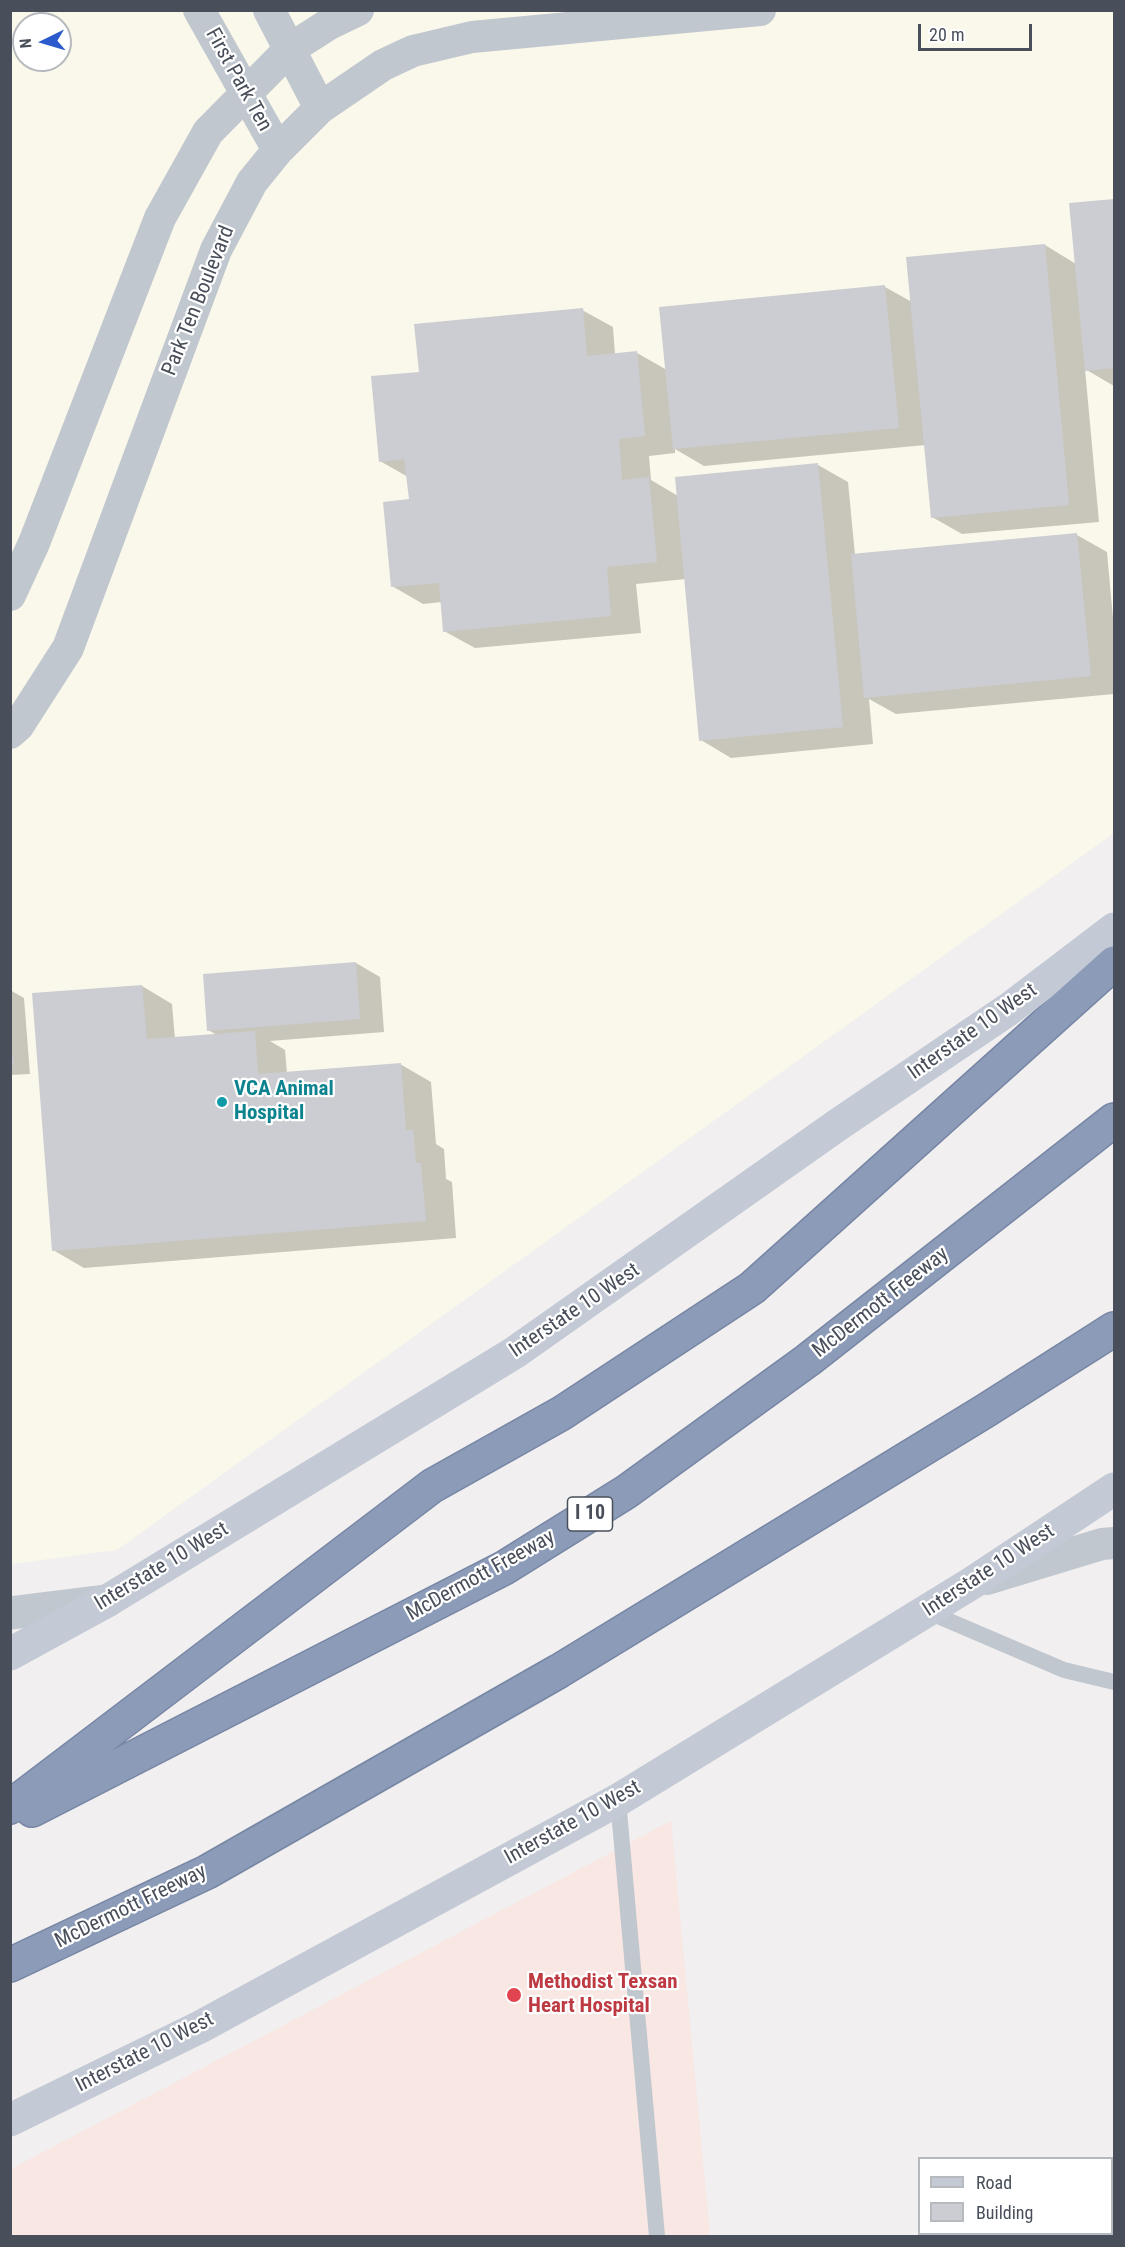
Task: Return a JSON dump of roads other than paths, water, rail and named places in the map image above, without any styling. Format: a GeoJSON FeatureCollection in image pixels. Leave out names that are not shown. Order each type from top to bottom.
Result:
{"type":"FeatureCollection","features":[{"type":"Feature","properties":{"kind":"highway"},"geometry":{"type":"LineString","coordinates":[[10,1807],[432,1486],[562,1413],[752,1288],[1114,963]]}},
{"type":"Feature","properties":{"kind":"highway","name":"McDermott Freeway"},"geometry":{"type":"LineString","coordinates":[[10,1821],[504,1568],[626,1492],[808,1360],[1114,1120]]}},
{"type":"Feature","properties":{"kind":"highway","name":"McDermott Freeway"},"geometry":{"type":"LineString","coordinates":[[10,1965],[207,1872],[549,1677],[985,1411],[1114,1329]]}},
{"type":"Feature","properties":{"kind":"main road","name":"Interstate 10 West"},"geometry":{"type":"LineString","coordinates":[[10,1654],[107,1601],[514,1353],[838,1124],[1009,1009],[1114,929]]}},
{"type":"Feature","properties":{"kind":"main road","name":"Interstate 10 West"},"geometry":{"type":"LineString","coordinates":[[10,2120],[200,2027],[618,1800],[972,1583],[1114,1489]]}},
{"type":"Feature","properties":{"kind":"street","name":"First Park Ten"},"geometry":{"type":"LineString","coordinates":[[199,10],[278,150]]}},
{"type":"Feature","properties":{"kind":"street"},"geometry":{"type":"LineString","coordinates":[[269,10],[320,108]]}},
{"type":"Feature","properties":{"kind":"street"},"geometry":{"type":"LineString","coordinates":[[10,595],[34,543],[160,218],[208,132],[244,93],[290,50],[329,24],[358,10]]}},
{"type":"Feature","properties":{"kind":"street","name":"Park Ten Boulevard"},"geometry":{"type":"LineString","coordinates":[[10,733],[18,726],[68,648],[216,250],[252,182],[278,150],[320,108],[393,61],[413,51],[472,37],[760,10]]}},
{"type":"Feature","properties":{"kind":"street"},"geometry":{"type":"LineString","coordinates":[[972,1583],[1102,1544],[1114,1543]]}},
{"type":"Feature","properties":{"kind":"street"},"geometry":{"type":"LineString","coordinates":[[10,1612],[107,1601]]}},
{"type":"Feature","properties":{"kind":"lane"},"geometry":{"type":"LineString","coordinates":[[926,1611],[1064,1670],[1114,1682]]}},
{"type":"Feature","properties":{"kind":"lane"},"geometry":{"type":"LineString","coordinates":[[618,1800],[657,2236]]}},
{"type":"Feature","properties":{"kind":"place","name":"VCA Animal Hospital"},"geometry":{"type":"Point","coordinates":[222,1102]}},
{"type":"Feature","properties":{"kind":"place","name":"Methodist Texsan Heart Hospital"},"geometry":{"type":"Point","coordinates":[514,1995]}}]}
